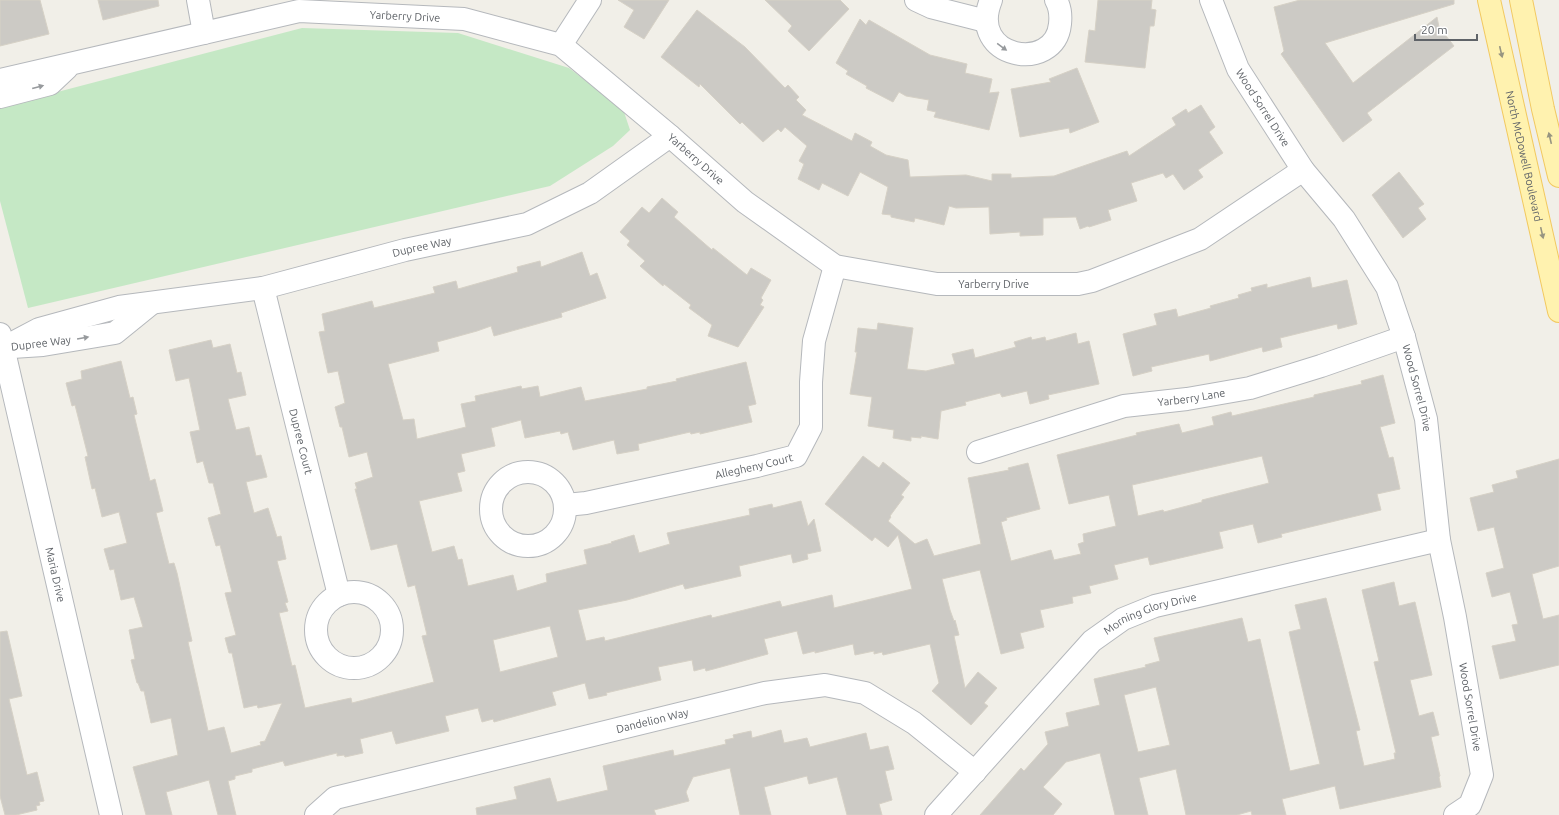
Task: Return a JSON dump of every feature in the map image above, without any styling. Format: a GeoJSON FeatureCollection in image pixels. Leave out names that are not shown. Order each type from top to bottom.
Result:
{"type":"FeatureCollection","features":[{"type":"Feature","properties":{"kind":"main road","name":"North McDowell Boulevard"},"geometry":{"type":"LineString","coordinates":[[1489,0],[1559,311]]}},
{"type":"Feature","properties":{"kind":"main road"},"geometry":{"type":"LineString","coordinates":[[1521,0],[1543,109],[1559,176]]}},
{"type":"Feature","properties":{"kind":"street"},"geometry":{"type":"LineString","coordinates":[[198,0],[204,33]]}},
{"type":"Feature","properties":{"kind":"street"},"geometry":{"type":"LineString","coordinates":[[561,46],[590,0]]}},
{"type":"Feature","properties":{"kind":"street"},"geometry":{"type":"LineString","coordinates":[[916,0],[931,7],[986,21]]}},
{"type":"Feature","properties":{"kind":"street"},"geometry":{"type":"LineString","coordinates":[[991,0],[987,9],[986,21],[988,31],[1001,48],[1020,55],[1041,51],[1049,45],[1055,37],[1059,27],[1061,15],[1056,0]]}},
{"type":"Feature","properties":{"kind":"street","name":"Wood Sorrel Drive"},"geometry":{"type":"LineString","coordinates":[[1211,0],[1238,69],[1303,170],[1344,219],[1386,287],[1404,337],[1426,419],[1439,540],[1455,617],[1482,775],[1470,806],[1455,815]]}},
{"type":"Feature","properties":{"kind":"street","name":"Yarberry Drive"},"geometry":{"type":"LineString","coordinates":[[0,80],[299,11],[426,9],[561,46],[670,136],[745,202],[835,266],[937,284],[1078,284],[1092,281],[1200,239],[1303,170]]}},
{"type":"Feature","properties":{"kind":"street"},"geometry":{"type":"LineString","coordinates":[[0,97],[50,84],[72,63]]}},
{"type":"Feature","properties":{"kind":"street","name":"Dupree Way"},"geometry":{"type":"LineString","coordinates":[[2,341],[43,345],[115,333],[153,303],[263,288],[405,250],[527,224],[590,193],[670,136]]}},
{"type":"Feature","properties":{"kind":"street","name":"Allegheny Court"},"geometry":{"type":"LineString","coordinates":[[566,505],[594,501],[757,466],[796,456],[811,427],[811,382],[814,341],[835,266]]}},
{"type":"Feature","properties":{"kind":"street","name":"Dupree Court"},"geometry":{"type":"LineString","coordinates":[[263,288],[339,595]]}},
{"type":"Feature","properties":{"kind":"street","name":"Yarberry Lane"},"geometry":{"type":"LineString","coordinates":[[978,452],[1124,406],[1187,399],[1250,388],[1321,366],[1404,337]]}},
{"type":"Feature","properties":{"kind":"street","name":"Maria Drive"},"geometry":{"type":"LineString","coordinates":[[2,341],[111,815]]}},
{"type":"Feature","properties":{"kind":"street","name":"Morning Glory Drive"},"geometry":{"type":"LineString","coordinates":[[936,815],[1092,641],[1123,619],[1154,606],[1439,540]]}},
{"type":"Feature","properties":{"kind":"street","name":"Dandelion Way"},"geometry":{"type":"LineString","coordinates":[[316,815],[335,798],[765,693],[825,685],[865,693],[914,723],[975,772]]}},
{"type":"Feature","properties":{"kind":"green space"},"geometry":{"type":"Polygon","coordinates":[[[302,28],[458,33],[569,68],[623,109],[630,130],[613,146],[550,186],[28,308],[0,201],[0,107],[302,28]]]}},
{"type":"Feature","properties":{"kind":"building"},"geometry":{"type":"Polygon","coordinates":[[[0,0],[40,0],[49,34],[0,46],[0,0]]]}},
{"type":"Feature","properties":{"kind":"building"},"geometry":{"type":"Polygon","coordinates":[[[98,0],[158,0],[159,6],[103,20],[98,0]]]}},
{"type":"Feature","properties":{"kind":"building"},"geometry":{"type":"Polygon","coordinates":[[[618,0],[669,0],[644,39],[624,27],[634,10],[618,0]]]}},
{"type":"Feature","properties":{"kind":"building"},"geometry":{"type":"Polygon","coordinates":[[[765,0],[840,0],[849,9],[809,51],[788,31],[792,26],[765,0]]]}},
{"type":"Feature","properties":{"kind":"building"},"geometry":{"type":"Polygon","coordinates":[[[1098,0],[1152,0],[1151,9],[1156,10],[1154,26],[1150,26],[1145,68],[1085,62],[1089,30],[1095,31],[1098,0]]]}},
{"type":"Feature","properties":{"kind":"building"},"geometry":{"type":"Polygon","coordinates":[[[1300,0],[1454,0],[1454,4],[1325,43],[1353,83],[1437,17],[1439,27],[1454,46],[1367,113],[1372,120],[1343,142],[1281,54],[1284,51],[1274,7],[1300,0]]]}},
{"type":"Feature","properties":{"kind":"building"},"geometry":{"type":"Polygon","coordinates":[[[697,10],[745,47],[785,88],[788,85],[799,97],[796,100],[806,110],[802,115],[852,141],[855,133],[872,142],[870,146],[886,155],[908,160],[910,177],[966,175],[992,181],[992,174],[1011,174],[1011,178],[1054,176],[1127,151],[1129,156],[1176,125],[1172,118],[1186,109],[1188,113],[1201,105],[1215,127],[1209,132],[1223,153],[1198,170],[1203,177],[1184,190],[1173,174],[1166,178],[1163,173],[1131,183],[1137,201],[1108,210],[1111,220],[1080,229],[1076,217],[1043,218],[1043,235],[1020,236],[1020,232],[990,234],[989,207],[956,208],[949,206],[944,225],[915,218],[914,222],[891,217],[891,215],[882,214],[888,187],[860,172],[848,196],[822,183],[819,190],[798,179],[804,164],[799,161],[807,146],[785,127],[781,132],[778,129],[763,142],[742,122],[740,124],[700,84],[699,87],[661,57],[697,10]]]}},
{"type":"Feature","properties":{"kind":"building"},"geometry":{"type":"Polygon","coordinates":[[[860,19],[866,25],[869,20],[930,55],[967,64],[965,73],[992,79],[989,93],[999,92],[989,130],[934,117],[936,112],[927,110],[929,100],[906,96],[899,92],[893,102],[866,88],[867,86],[846,74],[848,71],[836,63],[860,19]]]}},
{"type":"Feature","properties":{"kind":"building"},"geometry":{"type":"Polygon","coordinates":[[[1077,68],[1099,122],[1070,133],[1069,128],[1020,137],[1011,89],[1051,82],[1049,79],[1077,68]]]}},
{"type":"Feature","properties":{"kind":"building"},"geometry":{"type":"Polygon","coordinates":[[[1399,172],[1424,204],[1418,208],[1426,219],[1403,238],[1372,195],[1399,172]]]}},
{"type":"Feature","properties":{"kind":"building"},"geometry":{"type":"Polygon","coordinates":[[[662,198],[678,212],[674,217],[712,250],[713,248],[747,275],[751,268],[771,280],[761,298],[763,300],[760,305],[764,307],[738,347],[708,336],[712,325],[689,308],[691,305],[664,284],[663,286],[640,266],[645,261],[627,245],[630,241],[620,232],[642,207],[649,213],[662,198]]]}},
{"type":"Feature","properties":{"kind":"building"},"geometry":{"type":"Polygon","coordinates":[[[582,252],[590,276],[597,273],[606,298],[561,313],[562,317],[494,336],[491,326],[437,342],[439,351],[388,364],[403,420],[414,419],[417,439],[466,427],[461,404],[476,401],[475,396],[521,386],[522,389],[538,386],[540,397],[581,387],[585,401],[647,389],[647,387],[677,381],[676,379],[746,362],[756,404],[748,406],[752,422],[700,434],[700,432],[691,434],[690,432],[638,444],[639,450],[617,454],[614,440],[573,450],[568,432],[561,434],[560,431],[525,438],[521,420],[491,428],[495,446],[461,454],[465,471],[457,473],[462,491],[419,501],[432,552],[454,546],[458,560],[462,559],[468,586],[513,575],[517,591],[547,582],[546,574],[587,564],[584,550],[612,543],[611,542],[634,535],[639,553],[670,544],[667,533],[750,515],[749,509],[772,504],[773,508],[801,501],[808,526],[814,519],[821,551],[807,554],[808,559],[793,563],[791,554],[739,566],[741,576],[685,589],[683,584],[627,600],[578,610],[586,641],[604,637],[605,641],[711,615],[712,618],[780,601],[782,607],[832,595],[834,608],[912,589],[898,535],[888,547],[875,537],[872,541],[825,504],[863,456],[879,468],[883,462],[910,483],[901,495],[904,497],[888,521],[915,544],[927,539],[934,556],[981,544],[968,478],[1009,470],[1008,468],[1028,463],[1040,509],[1006,518],[1007,520],[1001,522],[1011,561],[1051,550],[1054,560],[1081,554],[1078,544],[1084,542],[1083,534],[1116,526],[1109,495],[1069,504],[1057,455],[1137,435],[1136,433],[1179,424],[1182,433],[1214,425],[1212,417],[1231,412],[1232,416],[1314,397],[1314,395],[1362,384],[1361,381],[1383,375],[1395,423],[1380,427],[1389,458],[1393,457],[1400,489],[1377,494],[1381,510],[1281,534],[1282,537],[1258,543],[1253,524],[1219,532],[1223,548],[1150,565],[1148,557],[1114,565],[1118,579],[1089,586],[1091,593],[1072,597],[1073,603],[1040,610],[1044,627],[1020,633],[1024,648],[1001,654],[980,570],[942,579],[950,610],[954,621],[955,620],[959,635],[954,636],[965,688],[978,672],[997,688],[984,703],[988,706],[971,725],[932,691],[939,683],[930,644],[883,655],[882,652],[874,654],[874,651],[855,655],[853,644],[815,653],[815,651],[803,654],[797,631],[764,639],[768,654],[706,671],[705,668],[694,671],[692,660],[658,667],[661,680],[606,693],[607,695],[589,699],[585,683],[552,692],[556,705],[494,722],[493,719],[482,722],[478,708],[445,716],[449,731],[396,744],[392,731],[360,739],[363,753],[345,757],[344,755],[337,756],[337,753],[285,766],[283,761],[252,769],[252,772],[235,776],[235,779],[228,781],[236,815],[218,815],[209,780],[166,792],[172,815],[146,815],[133,767],[178,755],[171,718],[151,723],[144,691],[141,691],[137,683],[131,660],[135,659],[129,630],[143,627],[134,597],[121,600],[114,569],[110,570],[104,549],[127,543],[119,512],[102,517],[95,488],[92,489],[85,457],[88,456],[75,405],[72,406],[66,383],[82,379],[81,371],[121,361],[130,398],[133,397],[137,414],[134,415],[150,481],[155,479],[163,511],[156,513],[169,564],[174,563],[177,573],[192,641],[188,642],[208,731],[224,727],[231,753],[261,745],[260,742],[265,741],[282,703],[258,708],[257,705],[244,708],[232,653],[229,653],[225,638],[236,635],[225,593],[232,592],[220,545],[216,546],[208,518],[221,514],[213,483],[209,483],[203,461],[197,463],[190,432],[200,430],[189,378],[176,381],[169,350],[211,340],[213,348],[230,344],[237,373],[241,372],[246,395],[228,399],[236,430],[249,427],[256,456],[261,455],[267,477],[246,482],[254,513],[268,508],[277,537],[281,536],[286,559],[277,561],[288,602],[285,603],[288,611],[279,613],[292,666],[295,665],[305,708],[351,698],[352,703],[434,682],[422,636],[427,635],[415,585],[408,587],[397,544],[371,550],[355,489],[357,489],[355,483],[373,477],[367,452],[349,457],[342,427],[340,427],[335,407],[345,403],[338,371],[328,373],[319,332],[325,331],[322,314],[372,301],[374,308],[435,293],[433,287],[456,281],[458,289],[518,272],[517,267],[540,261],[541,267],[582,252]],[[1262,456],[1132,485],[1138,516],[1163,510],[1164,512],[1202,502],[1202,500],[1269,483],[1262,456]],[[550,626],[493,640],[500,672],[558,657],[550,626]]]}},
{"type":"Feature","properties":{"kind":"building"},"geometry":{"type":"Polygon","coordinates":[[[1310,277],[1312,288],[1347,280],[1357,324],[1338,329],[1337,324],[1280,338],[1282,347],[1263,352],[1262,347],[1210,361],[1209,354],[1151,367],[1152,371],[1133,376],[1123,334],[1157,325],[1154,314],[1176,309],[1178,317],[1211,308],[1210,306],[1239,298],[1238,295],[1252,291],[1251,288],[1267,284],[1267,288],[1310,277]]]}},
{"type":"Feature","properties":{"kind":"building"},"geometry":{"type":"Polygon","coordinates":[[[878,323],[913,328],[907,369],[926,371],[955,364],[952,354],[973,349],[975,358],[1016,347],[1014,342],[1031,337],[1032,340],[1045,337],[1046,341],[1076,333],[1078,344],[1089,341],[1099,384],[1048,395],[1049,399],[1030,404],[1027,391],[1002,397],[1000,393],[965,402],[966,405],[941,411],[938,439],[921,436],[921,438],[911,437],[911,441],[893,438],[894,430],[868,426],[872,397],[850,394],[857,352],[855,352],[858,328],[877,330],[878,323]]]}},
{"type":"Feature","properties":{"kind":"building"},"geometry":{"type":"Polygon","coordinates":[[[1559,459],[1559,566],[1532,574],[1543,619],[1559,615],[1559,665],[1500,679],[1492,646],[1516,641],[1512,625],[1518,624],[1510,592],[1492,597],[1486,573],[1504,568],[1494,527],[1478,531],[1470,498],[1494,492],[1492,485],[1518,478],[1516,471],[1559,459]]]}},
{"type":"Feature","properties":{"kind":"building"},"geometry":{"type":"Polygon","coordinates":[[[1394,582],[1399,606],[1415,602],[1432,675],[1410,680],[1419,716],[1433,712],[1439,735],[1431,737],[1441,787],[1340,809],[1335,786],[1282,799],[1286,815],[1252,815],[1251,811],[1237,815],[1186,815],[1176,769],[1139,778],[1148,815],[1115,815],[1100,753],[1066,762],[1043,787],[1062,804],[1053,815],[980,815],[1021,768],[1024,771],[1048,744],[1045,732],[1069,726],[1066,713],[1100,705],[1094,679],[1146,667],[1145,665],[1160,661],[1154,638],[1242,618],[1248,642],[1260,639],[1290,771],[1320,764],[1289,632],[1301,629],[1295,605],[1326,598],[1360,730],[1356,731],[1364,766],[1395,759],[1394,753],[1396,753],[1374,662],[1379,661],[1362,590],[1394,582]],[[1156,687],[1124,695],[1138,752],[1170,745],[1156,687]]]}},
{"type":"Feature","properties":{"kind":"building"},"geometry":{"type":"Polygon","coordinates":[[[7,631],[22,696],[9,699],[27,775],[37,772],[44,801],[39,802],[40,805],[36,806],[37,810],[16,815],[5,815],[0,796],[0,632],[7,631]]]}},
{"type":"Feature","properties":{"kind":"building"},"geometry":{"type":"Polygon","coordinates":[[[781,730],[784,743],[807,738],[810,747],[866,733],[870,750],[888,746],[894,769],[885,771],[892,800],[879,804],[882,815],[847,815],[837,777],[809,784],[807,776],[764,787],[771,815],[740,815],[730,768],[693,777],[686,792],[689,801],[654,810],[656,815],[477,815],[476,808],[517,799],[514,787],[550,778],[557,802],[608,790],[603,766],[673,750],[674,756],[726,744],[725,740],[734,738],[733,735],[751,731],[752,738],[781,730]]]}}]}
